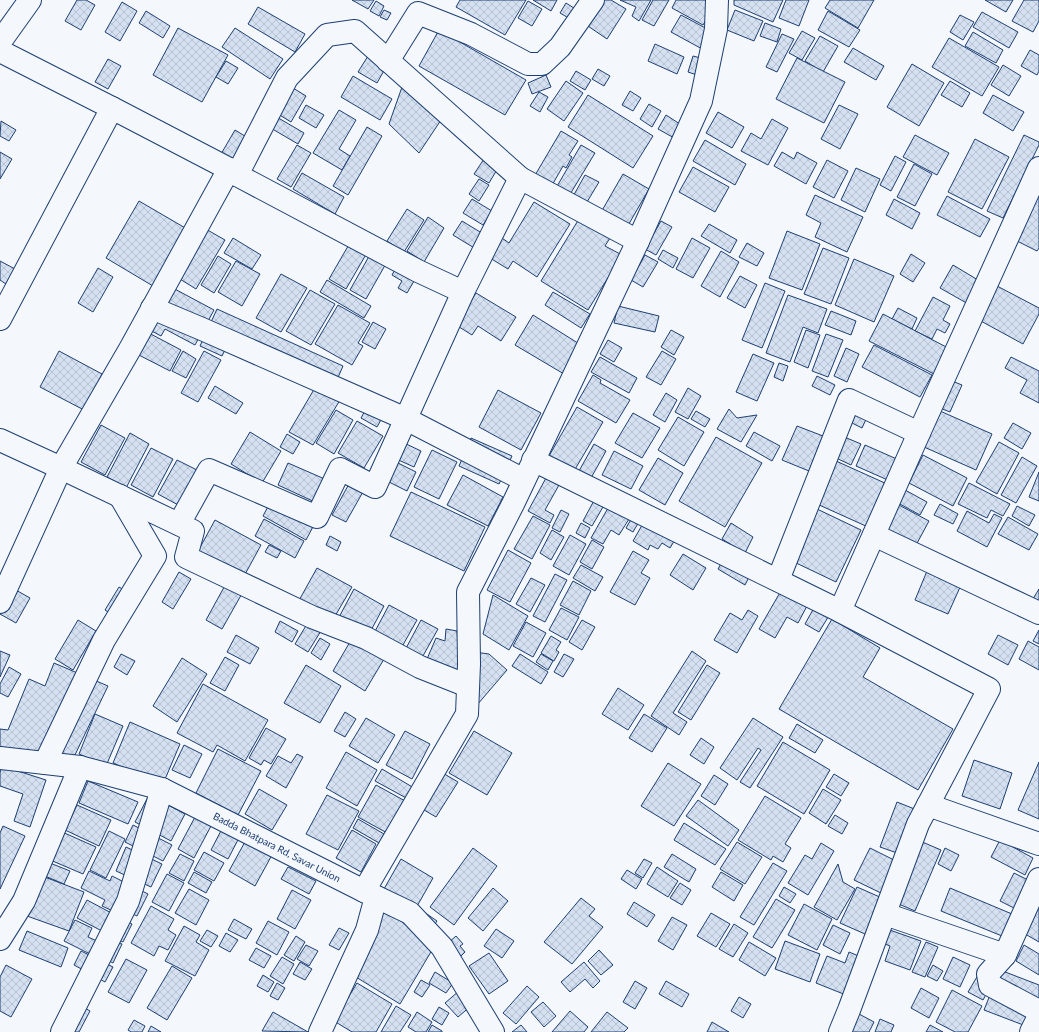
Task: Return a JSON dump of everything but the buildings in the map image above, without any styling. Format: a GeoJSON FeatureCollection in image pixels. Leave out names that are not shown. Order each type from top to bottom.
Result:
{"type":"FeatureCollection","features":[{"type":"Feature","properties":{"kind":"street"},"geometry":{"type":"LineString","coordinates":[[0,42],[30,0]]}},
{"type":"Feature","properties":{"kind":"street"},"geometry":{"type":"LineString","coordinates":[[388,61],[418,13],[471,34],[528,64],[542,64],[560,47],[593,0]]}},
{"type":"Feature","properties":{"kind":"street"},"geometry":{"type":"LineString","coordinates":[[320,1032],[367,930],[370,894],[467,714],[469,664],[468,592],[524,480],[638,241],[701,101],[716,29],[716,0]]}},
{"type":"Feature","properties":{"kind":"street"},"geometry":{"type":"LineString","coordinates":[[0,602],[61,468],[152,308],[287,78],[327,35],[355,31],[520,178],[638,241]]}},
{"type":"Feature","properties":{"kind":"street"},"geometry":{"type":"LineString","coordinates":[[0,51],[112,108],[418,271],[462,292]]}},
{"type":"Feature","properties":{"kind":"street"},"geometry":{"type":"LineString","coordinates":[[0,319],[112,108]]}},
{"type":"Feature","properties":{"kind":"street"},"geometry":{"type":"LineString","coordinates":[[840,611],[1026,193],[1039,168]]}},
{"type":"Feature","properties":{"kind":"street"},"geometry":{"type":"LineString","coordinates":[[179,524],[209,470],[317,517],[340,469],[375,487],[462,292],[520,178]]}},
{"type":"Feature","properties":{"kind":"street"},"geometry":{"type":"LineString","coordinates":[[152,308],[406,419],[524,480]]}},
{"type":"Feature","properties":{"kind":"street"},"geometry":{"type":"LineString","coordinates":[[778,580],[849,400],[919,433]]}},
{"type":"Feature","properties":{"kind":"street"},"geometry":{"type":"LineString","coordinates":[[0,440],[193,531],[186,557],[312,617],[366,638],[420,667],[468,686]]}},
{"type":"Feature","properties":{"kind":"street"},"geometry":{"type":"LineString","coordinates":[[533,460],[840,611],[989,689],[918,824],[840,1032]]}},
{"type":"Feature","properties":{"kind":"street"},"geometry":{"type":"LineString","coordinates":[[45,763],[104,640],[155,556],[120,496]]}},
{"type":"Feature","properties":{"kind":"street"},"geometry":{"type":"LineString","coordinates":[[874,535],[1039,613]]}},
{"type":"Feature","properties":{"kind":"street","name":"Badda Bhatpara Rd, Savar Union"},"geometry":{"type":"LineString","coordinates":[[0,758],[80,767],[162,789],[410,913],[442,947],[493,1032]]}},
{"type":"Feature","properties":{"kind":"street"},"geometry":{"type":"LineString","coordinates":[[0,939],[24,901],[80,767]]}},
{"type":"Feature","properties":{"kind":"street"},"geometry":{"type":"LineString","coordinates":[[62,1032],[128,900],[162,789]]}},
{"type":"Feature","properties":{"kind":"street"},"geometry":{"type":"LineString","coordinates":[[928,805],[1039,844]]}},
{"type":"Feature","properties":{"kind":"street"},"geometry":{"type":"LineString","coordinates":[[1039,879],[1005,955],[988,974],[990,985],[1039,1011]]}},
{"type":"Feature","properties":{"kind":"street"},"geometry":{"type":"LineString","coordinates":[[884,914],[1005,955]]}},
{"type":"Feature","properties":{"kind":"street"},"geometry":{"type":"LineString","coordinates":[[1031,1032],[1039,1016]]}}]}
